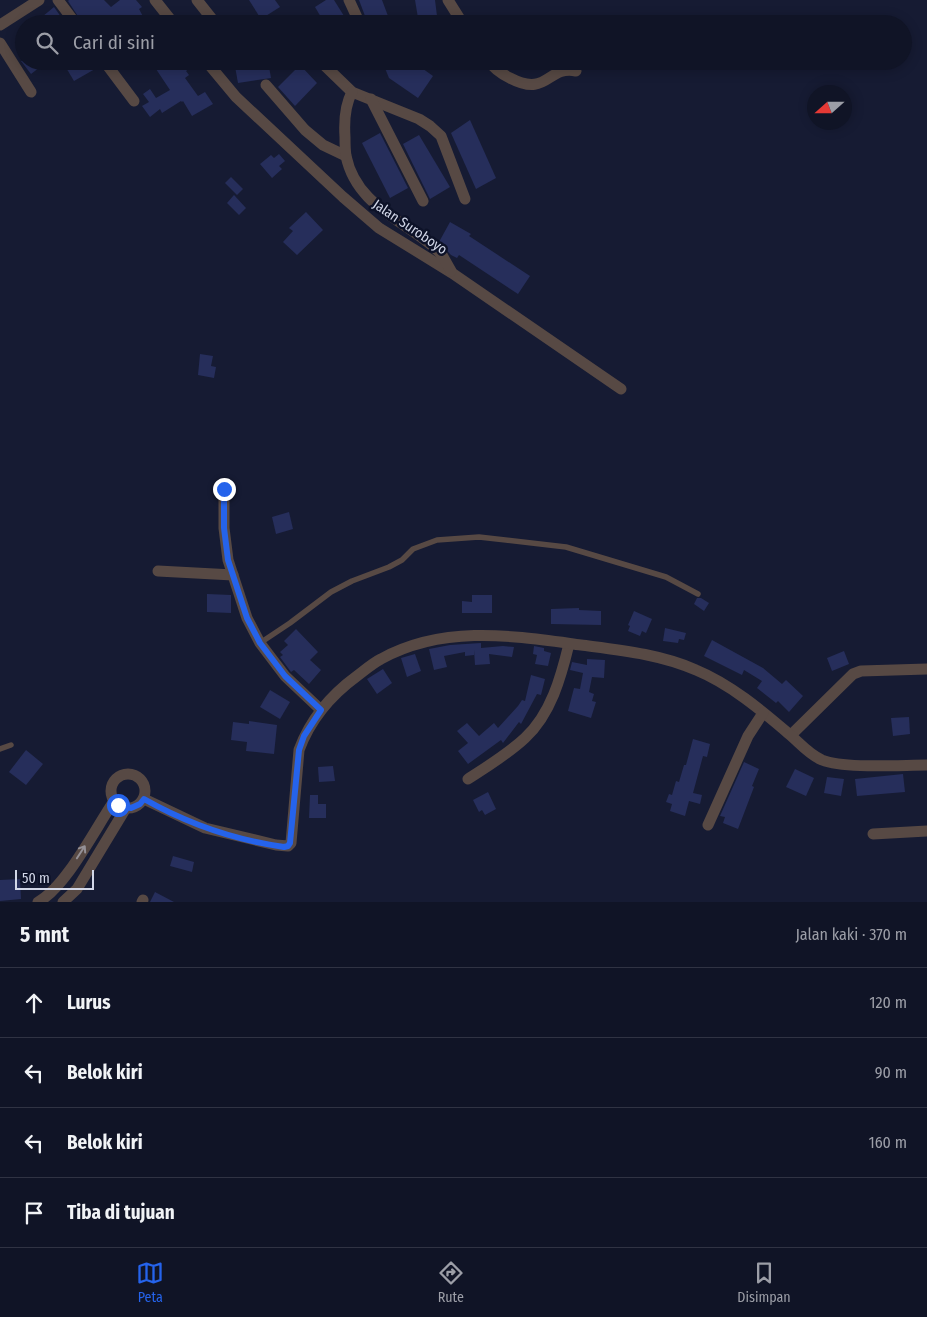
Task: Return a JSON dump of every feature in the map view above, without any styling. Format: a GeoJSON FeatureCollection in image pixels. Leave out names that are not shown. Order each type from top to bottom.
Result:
{"type":"FeatureCollection","features":[{"type":"Feature","properties":{"kind":"street"},"geometry":{"type":"LineString","coordinates":[[16,15],[40,0]]}},
{"type":"Feature","properties":{"kind":"street"},"geometry":{"type":"LineString","coordinates":[[58,0],[69,15]]}},
{"type":"Feature","properties":{"kind":"street"},"geometry":{"type":"LineString","coordinates":[[155,0],[167,15]]}},
{"type":"Feature","properties":{"kind":"street"},"geometry":{"type":"LineString","coordinates":[[197,0],[209,15]]}},
{"type":"Feature","properties":{"kind":"street"},"geometry":{"type":"LineString","coordinates":[[349,0],[356,15]]}},
{"type":"Feature","properties":{"kind":"street"},"geometry":{"type":"LineString","coordinates":[[448,0],[458,15]]}},
{"type":"Feature","properties":{"kind":"street"},"geometry":{"type":"LineString","coordinates":[[0,25],[15,16]]}},
{"type":"Feature","properties":{"kind":"street"},"geometry":{"type":"LineString","coordinates":[[0,44],[15,67]]}},
{"type":"Feature","properties":{"kind":"street"},"geometry":{"type":"LineString","coordinates":[[17,70],[31,92]]}},
{"type":"Feature","properties":{"kind":"street"},"geometry":{"type":"LineString","coordinates":[[111,70],[134,101]]}},
{"type":"Feature","properties":{"kind":"street","name":"Jalan Suroboyo"},"geometry":{"type":"LineString","coordinates":[[214,70],[236,97],[343,198],[379,228],[452,273],[621,389]]}},
{"type":"Feature","properties":{"kind":"street"},"geometry":{"type":"LineString","coordinates":[[329,70],[352,92],[419,119],[441,136],[465,199]]}},
{"type":"Feature","properties":{"kind":"street"},"geometry":{"type":"LineString","coordinates":[[498,70],[523,85],[538,84],[563,70],[576,71]]}},
{"type":"Feature","properties":{"kind":"street"},"geometry":{"type":"LineString","coordinates":[[266,85],[305,130],[323,145],[346,156]]}},
{"type":"Feature","properties":{"kind":"street"},"geometry":{"type":"LineString","coordinates":[[352,92],[347,101],[344,131],[346,156],[360,188],[369,200],[434,247],[442,255],[452,273]]}},
{"type":"Feature","properties":{"kind":"street"},"geometry":{"type":"LineString","coordinates":[[371,99],[423,201]]}},
{"type":"Feature","properties":{"kind":"street"},"geometry":{"type":"LineString","coordinates":[[224,489],[224,528],[228,560],[247,618],[260,643],[285,676],[321,710]]}},
{"type":"Feature","properties":{"kind":"street"},"geometry":{"type":"LineString","coordinates":[[158,571],[233,575]]}},
{"type":"Feature","properties":{"kind":"street"},"geometry":{"type":"LineString","coordinates":[[144,799],[205,828],[276,846],[288,846],[290,843],[299,750],[304,736],[330,699],[350,680],[382,658],[417,644],[442,638],[485,635],[505,635],[635,653],[682,664],[721,683],[764,713],[811,754],[821,760],[835,764],[927,766]]}},
{"type":"Feature","properties":{"kind":"street"},"geometry":{"type":"LineString","coordinates":[[468,779],[507,753],[526,737],[539,720],[553,694],[569,644]]}},
{"type":"Feature","properties":{"kind":"street"},"geometry":{"type":"LineString","coordinates":[[791,736],[853,674],[927,669]]}},
{"type":"Feature","properties":{"kind":"street"},"geometry":{"type":"LineString","coordinates":[[708,825],[748,736],[764,713]]}},
{"type":"Feature","properties":{"kind":"street"},"geometry":{"type":"LineString","coordinates":[[130,774],[140,778],[144,783],[144,799],[136,806],[126,808],[114,801],[112,785],[119,776],[130,774]]}},
{"type":"Feature","properties":{"kind":"street"},"geometry":{"type":"LineString","coordinates":[[38,902],[53,892],[64,879],[114,801]]}},
{"type":"Feature","properties":{"kind":"street"},"geometry":{"type":"LineString","coordinates":[[63,902],[77,889],[126,808]]}},
{"type":"Feature","properties":{"kind":"street"},"geometry":{"type":"LineString","coordinates":[[873,834],[927,831]]}},
{"type":"Feature","properties":{"kind":"lane"},"geometry":{"type":"LineString","coordinates":[[260,643],[331,592],[352,581],[389,567],[402,560],[413,549],[437,540],[479,536],[566,547],[666,577],[687,586],[698,594]]}},
{"type":"Feature","properties":{"kind":"lane"},"geometry":{"type":"LineString","coordinates":[[0,749],[11,745]]}},
{"type":"Feature","properties":{"kind":"building"},"geometry":{"type":"Polygon","coordinates":[[[104,0],[111,7],[120,0],[136,0],[142,7],[139,9],[142,15],[77,15],[68,1],[104,0]]]}},
{"type":"Feature","properties":{"kind":"building"},"geometry":{"type":"Polygon","coordinates":[[[249,0],[275,0],[280,7],[267,15],[258,15],[249,0]]]}},
{"type":"Feature","properties":{"kind":"building"},"geometry":{"type":"Polygon","coordinates":[[[326,0],[334,0],[343,15],[320,15],[315,7],[326,0]]]}},
{"type":"Feature","properties":{"kind":"building"},"geometry":{"type":"Polygon","coordinates":[[[359,0],[382,0],[388,15],[365,15],[359,0]]]}},
{"type":"Feature","properties":{"kind":"building"},"geometry":{"type":"Polygon","coordinates":[[[415,0],[435,0],[437,15],[418,15],[415,0]]]}},
{"type":"Feature","properties":{"kind":"building"},"geometry":{"type":"Polygon","coordinates":[[[54,7],[60,15],[44,15],[54,7]]]}},
{"type":"Feature","properties":{"kind":"building"},"geometry":{"type":"Polygon","coordinates":[[[28,70],[36,70],[31,74],[28,70]]]}},
{"type":"Feature","properties":{"kind":"building"},"geometry":{"type":"Polygon","coordinates":[[[67,70],[93,70],[74,81],[67,70]]]}},
{"type":"Feature","properties":{"kind":"building"},"geometry":{"type":"Polygon","coordinates":[[[157,70],[187,70],[186,71],[189,75],[185,78],[198,96],[205,92],[213,104],[192,116],[183,101],[181,101],[162,113],[160,109],[150,117],[142,106],[149,102],[143,94],[150,89],[156,98],[170,90],[157,70]]]}},
{"type":"Feature","properties":{"kind":"building"},"geometry":{"type":"Polygon","coordinates":[[[236,70],[270,70],[271,78],[238,83],[236,70]]]}},
{"type":"Feature","properties":{"kind":"building"},"geometry":{"type":"Polygon","coordinates":[[[295,70],[305,70],[317,83],[295,106],[278,87],[295,70]]]}},
{"type":"Feature","properties":{"kind":"building"},"geometry":{"type":"Polygon","coordinates":[[[386,70],[425,70],[433,76],[418,98],[389,78],[386,70]]]}},
{"type":"Feature","properties":{"kind":"building"},"geometry":{"type":"Polygon","coordinates":[[[470,120],[496,178],[476,189],[451,133],[470,120]]]}},
{"type":"Feature","properties":{"kind":"building"},"geometry":{"type":"Polygon","coordinates":[[[380,133],[408,188],[390,198],[362,143],[380,133]]]}},
{"type":"Feature","properties":{"kind":"building"},"geometry":{"type":"Polygon","coordinates":[[[419,135],[450,187],[430,199],[403,144],[419,135]]]}},
{"type":"Feature","properties":{"kind":"building"},"geometry":{"type":"Polygon","coordinates":[[[279,154],[285,161],[279,166],[282,169],[272,178],[260,164],[271,155],[274,158],[279,154]]]}},
{"type":"Feature","properties":{"kind":"building"},"geometry":{"type":"Polygon","coordinates":[[[231,177],[243,189],[237,195],[225,183],[231,177]]]}},
{"type":"Feature","properties":{"kind":"building"},"geometry":{"type":"Polygon","coordinates":[[[234,195],[246,208],[239,215],[227,203],[234,195]]]}},
{"type":"Feature","properties":{"kind":"building"},"geometry":{"type":"Polygon","coordinates":[[[306,212],[323,230],[297,255],[283,242],[293,231],[289,228],[306,212]]]}},
{"type":"Feature","properties":{"kind":"building"},"geometry":{"type":"Polygon","coordinates":[[[450,222],[471,234],[469,236],[530,276],[518,294],[459,255],[457,258],[451,255],[439,242],[450,222]]]}},
{"type":"Feature","properties":{"kind":"building"},"geometry":{"type":"Polygon","coordinates":[[[200,354],[213,356],[211,366],[216,367],[214,378],[198,375],[200,354]]]}},
{"type":"Feature","properties":{"kind":"building"},"geometry":{"type":"Polygon","coordinates":[[[289,512],[293,529],[276,534],[272,517],[289,512]]]}},
{"type":"Feature","properties":{"kind":"building"},"geometry":{"type":"Polygon","coordinates":[[[207,594],[231,595],[231,613],[207,612],[207,594]]]}},
{"type":"Feature","properties":{"kind":"building"},"geometry":{"type":"Polygon","coordinates":[[[472,595],[492,595],[492,613],[462,613],[462,601],[472,602],[472,595]]]}},
{"type":"Feature","properties":{"kind":"building"},"geometry":{"type":"Polygon","coordinates":[[[697,598],[701,598],[709,603],[704,611],[694,604],[697,598]]]}},
{"type":"Feature","properties":{"kind":"building"},"geometry":{"type":"Polygon","coordinates":[[[579,608],[579,610],[601,611],[601,625],[551,624],[551,609],[579,608]]]}},
{"type":"Feature","properties":{"kind":"building"},"geometry":{"type":"Polygon","coordinates":[[[634,611],[652,619],[646,633],[642,631],[640,636],[628,631],[630,626],[628,625],[634,611]]]}},
{"type":"Feature","properties":{"kind":"building"},"geometry":{"type":"Polygon","coordinates":[[[665,628],[686,633],[684,640],[679,639],[678,643],[663,641],[665,628]]]}},
{"type":"Feature","properties":{"kind":"building"},"geometry":{"type":"Polygon","coordinates":[[[296,629],[318,652],[310,660],[321,670],[309,684],[294,670],[291,672],[280,657],[283,655],[280,652],[288,645],[284,641],[296,629]]]}},
{"type":"Feature","properties":{"kind":"building"},"geometry":{"type":"Polygon","coordinates":[[[712,640],[763,668],[782,684],[786,680],[803,696],[789,712],[778,701],[776,703],[757,688],[762,681],[744,670],[742,675],[704,656],[712,640]]]}},
{"type":"Feature","properties":{"kind":"building"},"geometry":{"type":"Polygon","coordinates":[[[481,643],[481,648],[514,647],[512,657],[489,654],[490,664],[475,665],[474,650],[474,655],[465,656],[465,652],[444,656],[447,667],[434,670],[429,649],[450,645],[481,643]]]}},
{"type":"Feature","properties":{"kind":"building"},"geometry":{"type":"Polygon","coordinates":[[[534,646],[544,648],[544,651],[551,653],[548,666],[535,664],[537,655],[533,654],[534,646]]]}},
{"type":"Feature","properties":{"kind":"building"},"geometry":{"type":"Polygon","coordinates":[[[844,651],[849,664],[832,671],[827,658],[844,651]]]}},
{"type":"Feature","properties":{"kind":"building"},"geometry":{"type":"Polygon","coordinates":[[[415,654],[421,671],[407,677],[401,658],[415,654]]]}},
{"type":"Feature","properties":{"kind":"building"},"geometry":{"type":"Polygon","coordinates":[[[587,659],[605,660],[604,678],[592,677],[589,692],[594,694],[592,701],[596,702],[591,718],[568,711],[574,688],[580,689],[583,673],[570,670],[572,662],[587,665],[587,659]]]}},
{"type":"Feature","properties":{"kind":"building"},"geometry":{"type":"Polygon","coordinates":[[[383,669],[392,683],[377,694],[367,679],[383,669]]]}},
{"type":"Feature","properties":{"kind":"building"},"geometry":{"type":"Polygon","coordinates":[[[531,675],[545,679],[541,695],[537,694],[521,724],[519,722],[503,743],[501,740],[468,764],[458,751],[468,743],[457,731],[467,723],[479,736],[494,723],[498,728],[522,700],[525,701],[531,675]]]}},
{"type":"Feature","properties":{"kind":"building"},"geometry":{"type":"Polygon","coordinates":[[[270,690],[290,702],[280,719],[260,707],[270,690]]]}},
{"type":"Feature","properties":{"kind":"building"},"geometry":{"type":"Polygon","coordinates":[[[909,717],[910,734],[893,736],[891,718],[909,717]]]}},
{"type":"Feature","properties":{"kind":"building"},"geometry":{"type":"Polygon","coordinates":[[[249,721],[277,725],[274,754],[246,751],[247,742],[231,740],[233,722],[249,724],[249,721]]]}},
{"type":"Feature","properties":{"kind":"building"},"geometry":{"type":"Polygon","coordinates":[[[693,739],[710,744],[707,757],[703,756],[693,793],[702,795],[700,804],[689,801],[685,816],[670,811],[672,804],[666,802],[669,794],[672,795],[676,781],[679,782],[693,739]]]}},
{"type":"Feature","properties":{"kind":"building"},"geometry":{"type":"Polygon","coordinates":[[[26,750],[43,764],[26,785],[9,772],[26,750]]]}},
{"type":"Feature","properties":{"kind":"building"},"geometry":{"type":"Polygon","coordinates":[[[744,762],[759,769],[738,829],[723,823],[725,817],[720,816],[744,762]]]}},
{"type":"Feature","properties":{"kind":"building"},"geometry":{"type":"Polygon","coordinates":[[[333,766],[335,781],[319,782],[318,767],[333,766]]]}},
{"type":"Feature","properties":{"kind":"building"},"geometry":{"type":"Polygon","coordinates":[[[795,769],[814,778],[806,796],[786,787],[795,769]]]}},
{"type":"Feature","properties":{"kind":"building"},"geometry":{"type":"Polygon","coordinates":[[[903,774],[905,792],[857,796],[855,779],[903,774]]]}},
{"type":"Feature","properties":{"kind":"building"},"geometry":{"type":"Polygon","coordinates":[[[827,777],[844,779],[841,796],[824,793],[827,777]]]}},
{"type":"Feature","properties":{"kind":"building"},"geometry":{"type":"Polygon","coordinates":[[[488,792],[496,809],[485,815],[482,810],[479,812],[473,800],[488,792]]]}},
{"type":"Feature","properties":{"kind":"building"},"geometry":{"type":"Polygon","coordinates":[[[310,795],[318,795],[318,804],[326,804],[326,818],[309,818],[310,795]]]}},
{"type":"Feature","properties":{"kind":"building"},"geometry":{"type":"Polygon","coordinates":[[[173,856],[194,862],[192,872],[170,866],[173,856]]]}},
{"type":"Feature","properties":{"kind":"building"},"geometry":{"type":"Polygon","coordinates":[[[20,879],[21,899],[0,901],[0,880],[20,879]]]}},
{"type":"Feature","properties":{"kind":"building"},"geometry":{"type":"Polygon","coordinates":[[[155,892],[174,902],[150,902],[155,892]]]}},
{"type":"Feature","properties":{"kind":"route"},"geometry":{"type":"LineString","coordinates":[[118,805],[131,808],[140,804],[144,799],[175,816],[223,834],[276,846],[284,847],[290,843],[299,750],[304,736],[321,710],[285,676],[260,643],[247,618],[228,560],[224,528],[224,489]]}}]}
